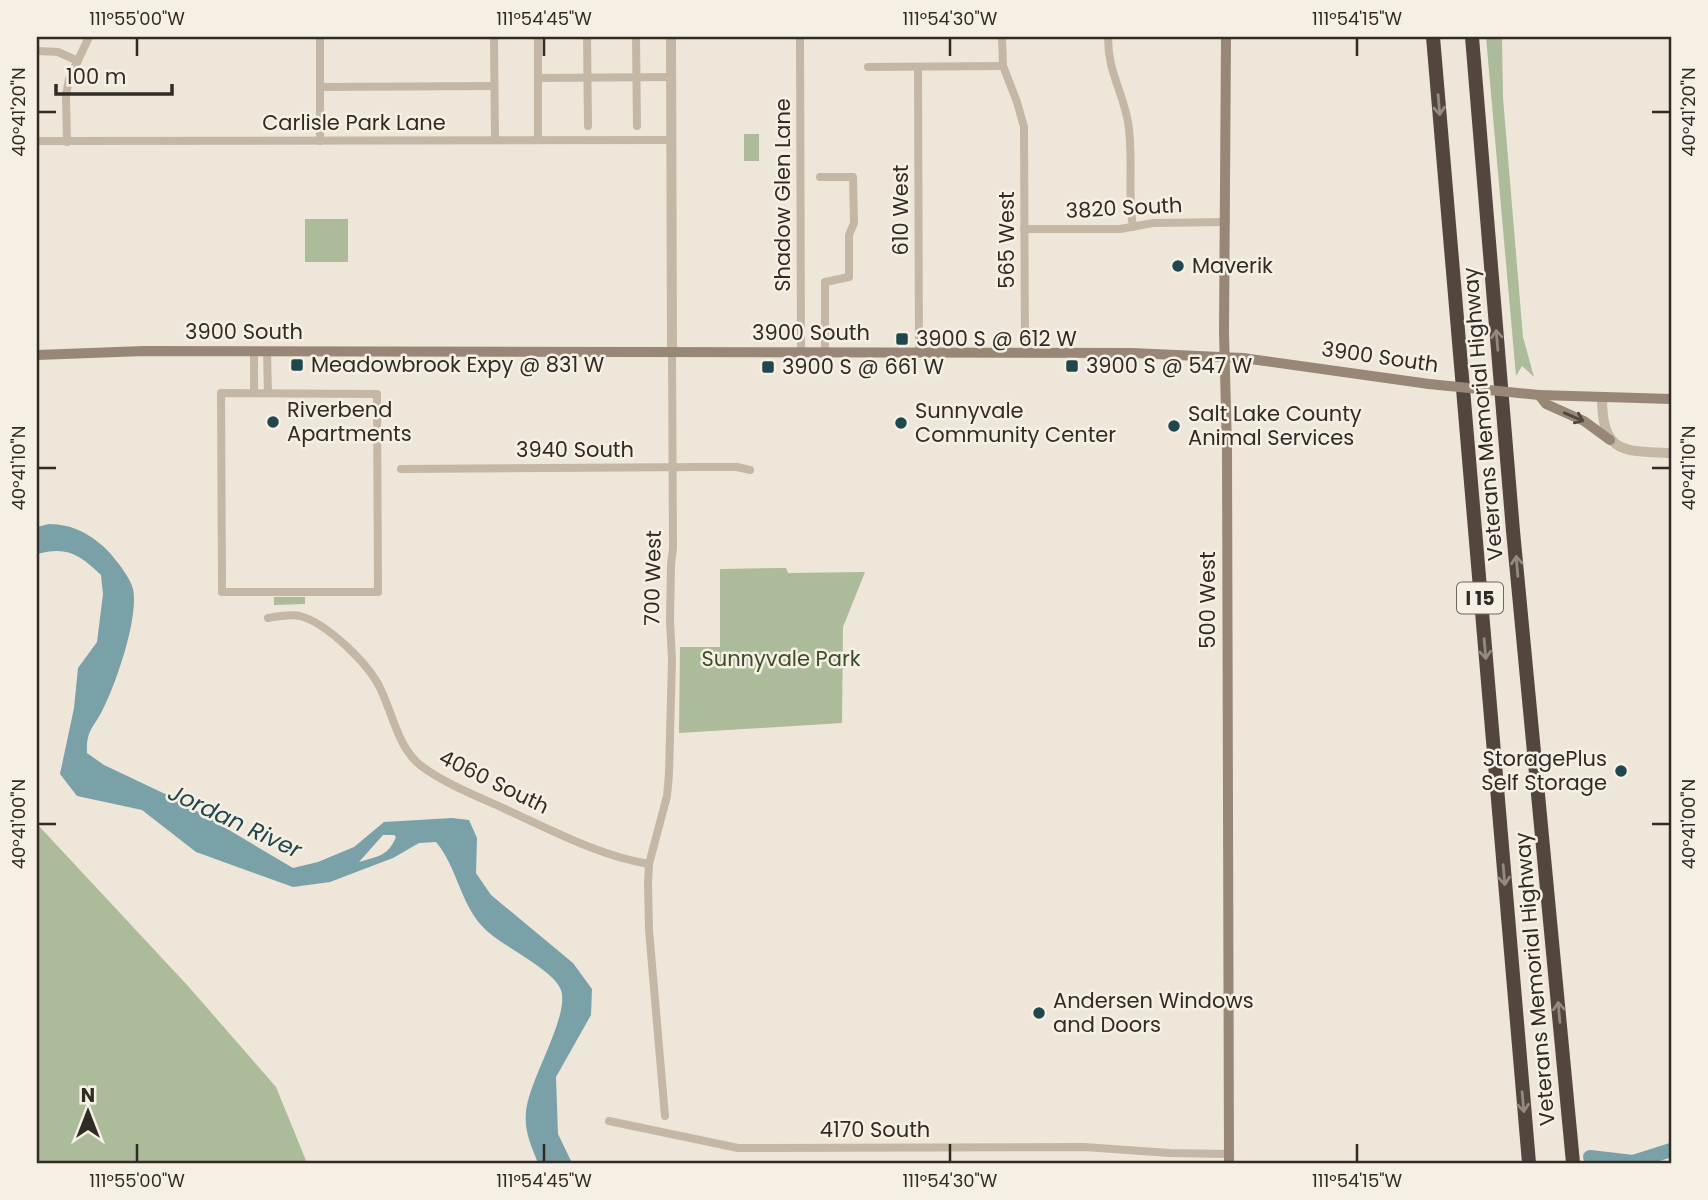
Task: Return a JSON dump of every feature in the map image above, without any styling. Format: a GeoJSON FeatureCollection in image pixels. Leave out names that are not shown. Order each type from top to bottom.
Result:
{"type":"FeatureCollection","features":[{"type":"Feature","properties":{"kind":"highway","name":"Veterans Memorial Highway"},"geometry":{"type":"LineString","coordinates":[[1433,37],[1528,1162]]}},
{"type":"Feature","properties":{"kind":"highway","name":"Veterans Memorial Highway"},"geometry":{"type":"LineString","coordinates":[[1472,37],[1515,545],[1573,1160]]}},
{"type":"Feature","properties":{"kind":"main road","name":"500 West"},"geometry":{"type":"LineString","coordinates":[[1226,37],[1229,1158]]}},
{"type":"Feature","properties":{"kind":"main road","name":"3900 South"},"geometry":{"type":"LineString","coordinates":[[37,355],[74,352],[254,351],[1166,354],[1307,366],[1429,384],[1539,395],[1671,399]]}},
{"type":"Feature","properties":{"kind":"main road"},"geometry":{"type":"LineString","coordinates":[[1539,395],[1546,404],[1584,421],[1610,440]]}},
{"type":"Feature","properties":{"kind":"street"},"geometry":{"type":"LineString","coordinates":[[67,142],[66,95],[69,79],[89,37]]}},
{"type":"Feature","properties":{"kind":"street"},"geometry":{"type":"LineString","coordinates":[[320,37],[320,141]]}},
{"type":"Feature","properties":{"kind":"street"},"geometry":{"type":"LineString","coordinates":[[494,37],[495,140]]}},
{"type":"Feature","properties":{"kind":"street"},"geometry":{"type":"LineString","coordinates":[[538,37],[538,140]]}},
{"type":"Feature","properties":{"kind":"street"},"geometry":{"type":"LineString","coordinates":[[587,37],[587,126]]}},
{"type":"Feature","properties":{"kind":"street"},"geometry":{"type":"LineString","coordinates":[[636,37],[637,126]]}},
{"type":"Feature","properties":{"kind":"street","name":"700 West"},"geometry":{"type":"LineString","coordinates":[[665,1116],[649,930],[649,864],[667,796],[669,774],[673,548],[671,37]]}},
{"type":"Feature","properties":{"kind":"street","name":"Shadow Glen Lane"},"geometry":{"type":"LineString","coordinates":[[800,37],[801,353]]}},
{"type":"Feature","properties":{"kind":"street","name":"565 West"},"geometry":{"type":"LineString","coordinates":[[1002,37],[1003,66],[1024,127],[1025,353]]}},
{"type":"Feature","properties":{"kind":"street"},"geometry":{"type":"LineString","coordinates":[[1108,37],[1108,62],[1122,100],[1129,130],[1133,227]]}},
{"type":"Feature","properties":{"kind":"street"},"geometry":{"type":"LineString","coordinates":[[37,51],[58,52],[78,61]]}},
{"type":"Feature","properties":{"kind":"street"},"geometry":{"type":"LineString","coordinates":[[868,67],[1003,66]]}},
{"type":"Feature","properties":{"kind":"street","name":"610 West"},"geometry":{"type":"LineString","coordinates":[[918,67],[919,353]]}},
{"type":"Feature","properties":{"kind":"street"},"geometry":{"type":"LineString","coordinates":[[538,78],[671,77]]}},
{"type":"Feature","properties":{"kind":"street"},"geometry":{"type":"LineString","coordinates":[[320,87],[494,86]]}},
{"type":"Feature","properties":{"kind":"street","name":"Carlisle Park Lane"},"geometry":{"type":"LineString","coordinates":[[37,141],[671,140]]}},
{"type":"Feature","properties":{"kind":"street"},"geometry":{"type":"LineString","coordinates":[[820,177],[853,177],[854,223],[849,235],[849,277],[825,282],[825,353]]}},
{"type":"Feature","properties":{"kind":"street","name":"3820 South"},"geometry":{"type":"LineString","coordinates":[[1024,229],[1108,229],[1153,223],[1226,222]]}},
{"type":"Feature","properties":{"kind":"street"},"geometry":{"type":"LineString","coordinates":[[254,351],[254,393]]}},
{"type":"Feature","properties":{"kind":"street"},"geometry":{"type":"LineString","coordinates":[[267,351],[268,393]]}},
{"type":"Feature","properties":{"kind":"street"},"geometry":{"type":"LineString","coordinates":[[221,393],[254,393],[377,394],[378,592],[222,592],[221,393]]}},
{"type":"Feature","properties":{"kind":"street"},"geometry":{"type":"LineString","coordinates":[[1602,397],[1604,427],[1610,440],[1630,450],[1671,453]]}},
{"type":"Feature","properties":{"kind":"street","name":"3940 South"},"geometry":{"type":"LineString","coordinates":[[401,469],[737,467],[750,470]]}},
{"type":"Feature","properties":{"kind":"street","name":"4060 South"},"geometry":{"type":"LineString","coordinates":[[268,618],[285,615],[302,617],[322,626],[346,649],[374,677],[404,746],[421,765],[466,791],[535,823],[614,857],[649,864]]}},
{"type":"Feature","properties":{"kind":"street","name":"4170 South"},"geometry":{"type":"LineString","coordinates":[[609,1121],[738,1148],[1084,1147],[1229,1158]]}},
{"type":"Feature","properties":{"kind":"green space"},"geometry":{"type":"Polygon","coordinates":[[[1486,37],[1502,37],[1503,98],[1523,337],[1534,377],[1522,366],[1516,376],[1486,37]]]}},
{"type":"Feature","properties":{"kind":"green space"},"geometry":{"type":"Polygon","coordinates":[[[744,134],[759,134],[759,161],[744,161],[744,134]]]}},
{"type":"Feature","properties":{"kind":"green space"},"geometry":{"type":"Polygon","coordinates":[[[305,219],[348,219],[348,262],[305,262],[305,219]]]}},
{"type":"Feature","properties":{"kind":"green space","name":"Sunnyvale Park"},"geometry":{"type":"Polygon","coordinates":[[[786,568],[788,573],[865,572],[843,627],[842,723],[679,733],[680,647],[720,647],[720,569],[786,568]]]}},
{"type":"Feature","properties":{"kind":"green space"},"geometry":{"type":"Polygon","coordinates":[[[274,597],[305,597],[305,604],[274,605],[274,597]]]}},
{"type":"Feature","properties":{"kind":"green space"},"geometry":{"type":"Polygon","coordinates":[[[37,824],[188,986],[276,1087],[307,1163],[37,1163],[37,824]]]}},
{"type":"Feature","properties":{"kind":"water"},"geometry":{"type":"Polygon","coordinates":[[[58,525],[74,528],[90,536],[110,553],[127,575],[133,589],[133,616],[120,667],[88,739],[87,753],[104,765],[180,801],[293,868],[318,862],[354,847],[384,822],[452,818],[469,820],[477,838],[476,873],[491,895],[573,963],[592,989],[591,1015],[556,1077],[558,1134],[572,1163],[538,1163],[526,1125],[529,1098],[560,1015],[561,990],[548,973],[482,926],[468,906],[449,862],[436,842],[419,843],[393,858],[330,882],[293,887],[196,852],[142,810],[77,796],[60,774],[74,708],[78,668],[97,642],[103,594],[101,575],[72,554],[57,551],[37,554],[37,527],[58,525]],[[383,835],[359,862],[386,852],[396,837],[383,835]]]}},
{"type":"Feature","properties":{"kind":"waterway"},"geometry":{"type":"LineString","coordinates":[[1590,1157],[1633,1162],[1671,1150]]}},
{"type":"Feature","properties":{"kind":"place","name":"Maverik"},"geometry":{"type":"Point","coordinates":[1178,266]}},
{"type":"Feature","properties":{"kind":"place","name":"3900 S @ 612 W"},"geometry":{"type":"Point","coordinates":[902,339]}},
{"type":"Feature","properties":{"kind":"place","name":"Meadowbrook Expy @ 831 W"},"geometry":{"type":"Point","coordinates":[297,365]}},
{"type":"Feature","properties":{"kind":"place","name":"3900 S @ 547 W"},"geometry":{"type":"Point","coordinates":[1072,366]}},
{"type":"Feature","properties":{"kind":"place","name":"3900 S @ 661 W"},"geometry":{"type":"Point","coordinates":[768,367]}},
{"type":"Feature","properties":{"kind":"place","name":"Riverbend Apartments"},"geometry":{"type":"Point","coordinates":[273,422]}},
{"type":"Feature","properties":{"kind":"place","name":"Sunnyvale Community Center"},"geometry":{"type":"Point","coordinates":[901,423]}},
{"type":"Feature","properties":{"kind":"place","name":"Salt Lake County Animal Services"},"geometry":{"type":"Point","coordinates":[1174,426]}},
{"type":"Feature","properties":{"kind":"place","name":"StoragePlus Self Storage"},"geometry":{"type":"Point","coordinates":[1621,771]}},
{"type":"Feature","properties":{"kind":"place","name":"Andersen Windows and Doors"},"geometry":{"type":"Point","coordinates":[1039,1013]}},
{"type":"Feature","properties":{"kind":"water label","name":"Jordan River"},"geometry":{"type":"Point","coordinates":[235,821]}}]}
